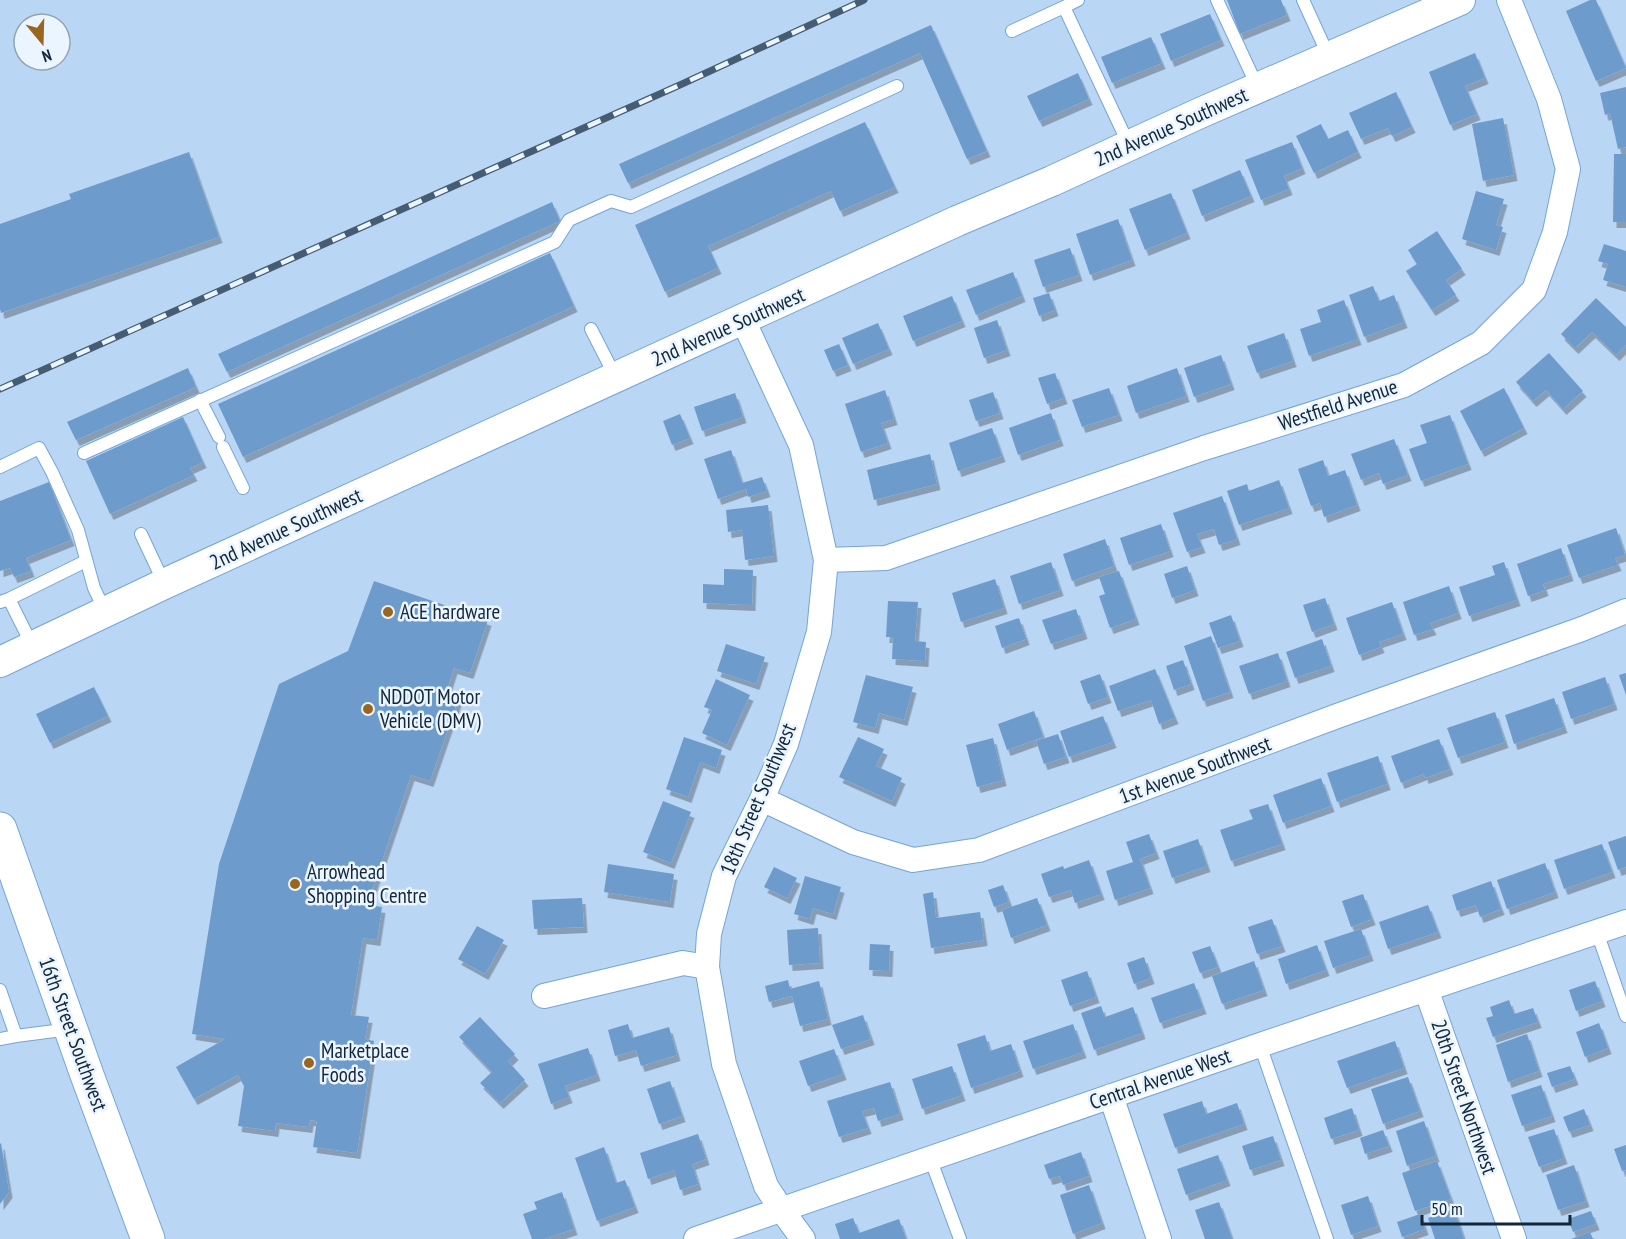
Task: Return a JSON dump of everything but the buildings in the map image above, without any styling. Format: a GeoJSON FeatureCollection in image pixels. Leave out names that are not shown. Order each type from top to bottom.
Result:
{"type":"FeatureCollection","features":[{"type":"Feature","properties":{"kind":"main road","name":"16th Street Southwest"},"geometry":{"type":"LineString","coordinates":[[0,829],[14,883],[71,1028],[148,1239]]}},
{"type":"Feature","properties":{"kind":"street","name":"2nd Avenue Southwest"},"geometry":{"type":"LineString","coordinates":[[0,662],[164,584],[957,221],[1053,181],[1460,0]]}},
{"type":"Feature","properties":{"kind":"street","name":"Westfield Avenue"},"geometry":{"type":"LineString","coordinates":[[826,560],[886,558],[1204,448],[1404,385],[1481,343],[1534,290],[1555,232],[1568,170],[1549,99],[1509,0]]}},
{"type":"Feature","properties":{"kind":"street","name":"18th Street Southwest"},"geometry":{"type":"LineString","coordinates":[[743,320],[801,445],[826,560],[819,632],[786,744],[762,800],[724,876],[709,934],[707,967],[724,1064],[766,1186],[803,1239]]}},
{"type":"Feature","properties":{"kind":"street","name":"1st Avenue Southwest"},"geometry":{"type":"LineString","coordinates":[[762,800],[853,842],[913,860],[979,850],[1626,611]]}},
{"type":"Feature","properties":{"kind":"street","name":"Central Avenue West"},"geometry":{"type":"LineString","coordinates":[[696,1239],[1626,922]]}},
{"type":"Feature","properties":{"kind":"street"},"geometry":{"type":"LineString","coordinates":[[544,996],[683,963],[707,967]]}},
{"type":"Feature","properties":{"kind":"street","name":"20th Street Northwest"},"geometry":{"type":"LineString","coordinates":[[1426,989],[1514,1239]]}},
{"type":"Feature","properties":{"kind":"street"},"geometry":{"type":"LineString","coordinates":[[1111,1096],[1160,1239]]}},
{"type":"Feature","properties":{"kind":"lane"},"geometry":{"type":"LineString","coordinates":[[1012,31],[1078,0]]}},
{"type":"Feature","properties":{"kind":"lane"},"geometry":{"type":"LineString","coordinates":[[1218,0],[1258,88]]}},
{"type":"Feature","properties":{"kind":"lane"},"geometry":{"type":"LineString","coordinates":[[1303,0],[1329,57]]}},
{"type":"Feature","properties":{"kind":"lane"},"geometry":{"type":"LineString","coordinates":[[1064,7],[1129,146]]}},
{"type":"Feature","properties":{"kind":"lane"},"geometry":{"type":"LineString","coordinates":[[84,453],[555,242],[569,220],[611,201],[631,207],[897,86]]}},
{"type":"Feature","properties":{"kind":"lane"},"geometry":{"type":"LineString","coordinates":[[591,329],[615,378]]}},
{"type":"Feature","properties":{"kind":"lane"},"geometry":{"type":"LineString","coordinates":[[200,400],[243,488]]}},
{"type":"Feature","properties":{"kind":"lane"},"geometry":{"type":"LineString","coordinates":[[0,467],[39,448],[78,530],[94,588],[106,613]]}},
{"type":"Feature","properties":{"kind":"lane"},"geometry":{"type":"LineString","coordinates":[[141,534],[164,584]]}},
{"type":"Feature","properties":{"kind":"lane"},"geometry":{"type":"LineString","coordinates":[[33,646],[4,600],[86,561]]}},
{"type":"Feature","properties":{"kind":"lane"},"geometry":{"type":"LineString","coordinates":[[1597,932],[1626,1016]]}},
{"type":"Feature","properties":{"kind":"lane"},"geometry":{"type":"LineString","coordinates":[[0,990],[16,1036]]}},
{"type":"Feature","properties":{"kind":"lane"},"geometry":{"type":"LineString","coordinates":[[0,1039],[71,1028]]}},
{"type":"Feature","properties":{"kind":"lane"},"geometry":{"type":"LineString","coordinates":[[1260,1045],[1327,1239]]}},
{"type":"Feature","properties":{"kind":"lane"},"geometry":{"type":"LineString","coordinates":[[930,1158],[960,1239]]}},
{"type":"Feature","properties":{"kind":"railway"},"geometry":{"type":"LineString","coordinates":[[0,389],[682,84],[864,0]]}},
{"type":"Feature","properties":{"kind":"place","name":"ACE hardware"},"geometry":{"type":"Point","coordinates":[388,612]}},
{"type":"Feature","properties":{"kind":"place","name":"NDDOT Motor Vehicle (DMV)"},"geometry":{"type":"Point","coordinates":[368,709]}},
{"type":"Feature","properties":{"kind":"place","name":"Arrowhead Shopping Centre"},"geometry":{"type":"Point","coordinates":[295,884]}},
{"type":"Feature","properties":{"kind":"place","name":"Marketplace Foods"},"geometry":{"type":"Point","coordinates":[309,1063]}}]}
